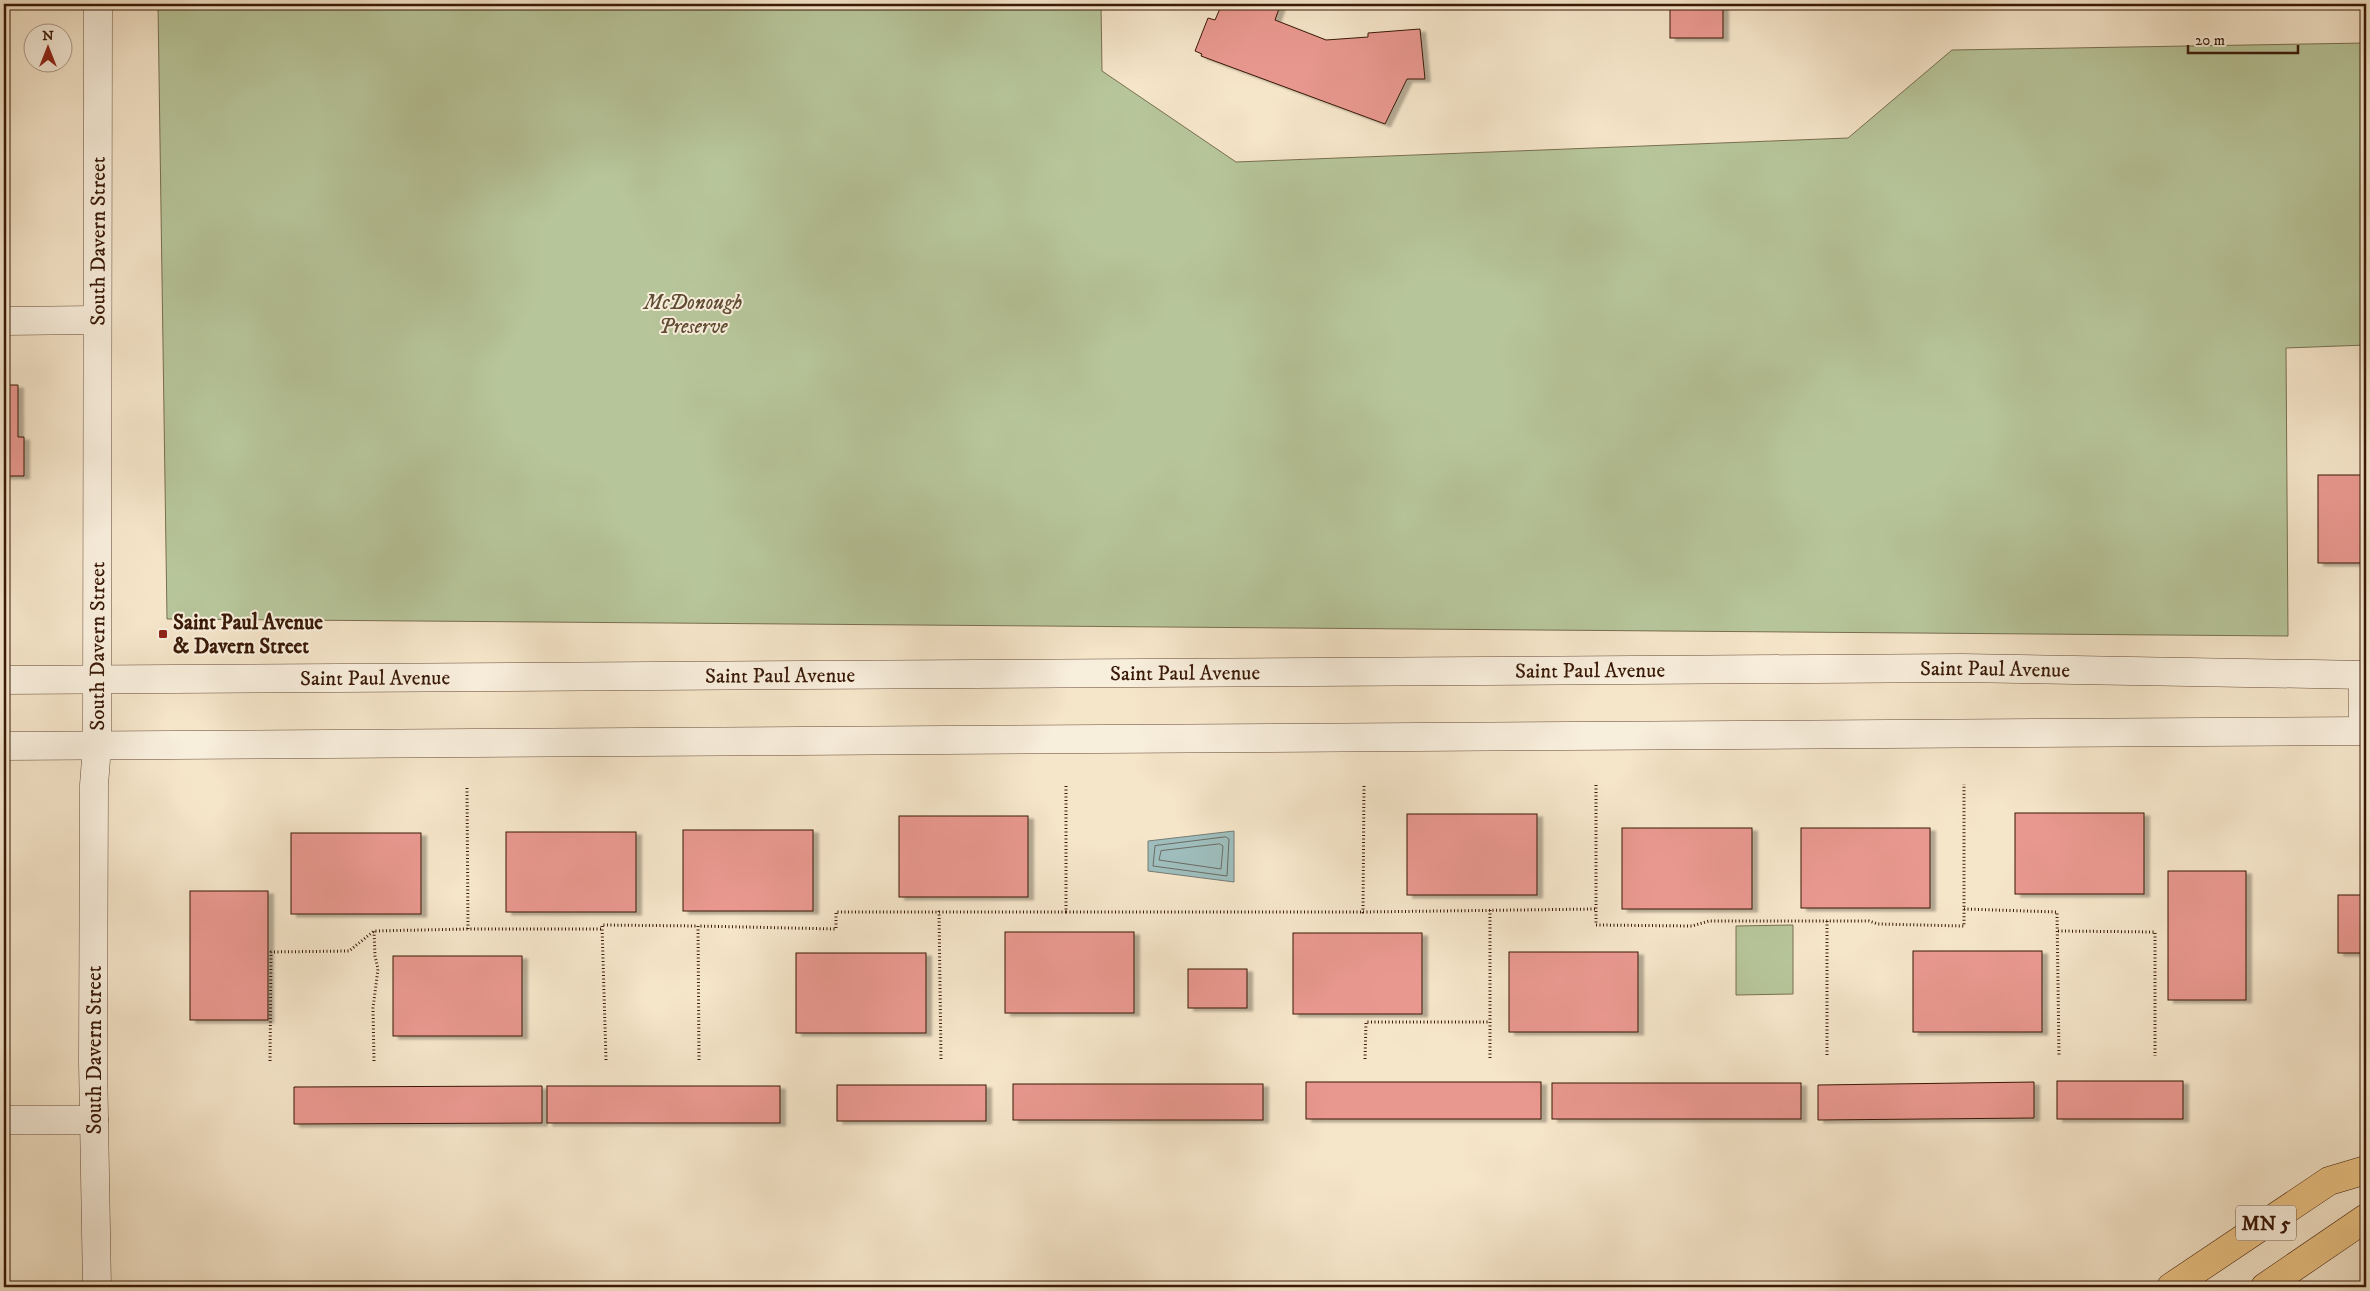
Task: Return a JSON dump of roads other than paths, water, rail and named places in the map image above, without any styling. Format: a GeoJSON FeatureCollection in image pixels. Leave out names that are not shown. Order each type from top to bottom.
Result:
{"type":"FeatureCollection","features":[{"type":"Feature","properties":{"kind":"main road","name":"MN 5"},"geometry":{"type":"LineString","coordinates":[[2171,1287],[2328,1181],[2366,1170]]}},
{"type":"Feature","properties":{"kind":"main road","name":"MN 5"},"geometry":{"type":"LineString","coordinates":[[2265,1287],[2366,1218]]}},
{"type":"Feature","properties":{"kind":"street","name":"South Davern Street"},"geometry":{"type":"LineString","coordinates":[[97,1287],[94,1120],[94,785],[97,746],[98,4]]}},
{"type":"Feature","properties":{"kind":"street"},"geometry":{"type":"LineString","coordinates":[[4,320],[97,320]]}},
{"type":"Feature","properties":{"kind":"street","name":"Saint Paul Avenue"},"geometry":{"type":"LineString","coordinates":[[4,680],[1962,668],[2365,675]]}},
{"type":"Feature","properties":{"kind":"street"},"geometry":{"type":"LineString","coordinates":[[4,746],[2365,731],[2365,675]]}},
{"type":"Feature","properties":{"kind":"street"},"geometry":{"type":"LineString","coordinates":[[4,1120],[94,1120]]}},
{"type":"Feature","properties":{"kind":"water"},"geometry":{"type":"Polygon","coordinates":[[[1234,831],[1234,882],[1148,871],[1148,841],[1234,831]]]}},
{"type":"Feature","properties":{"kind":"place","name":"Saint Paul Avenue & Davern Street"},"geometry":{"type":"Point","coordinates":[163,634]}},
{"type":"Feature","properties":{"kind":"park label","name":"McDonough Preserve"},"geometry":{"type":"Point","coordinates":[693,314]}}]}
